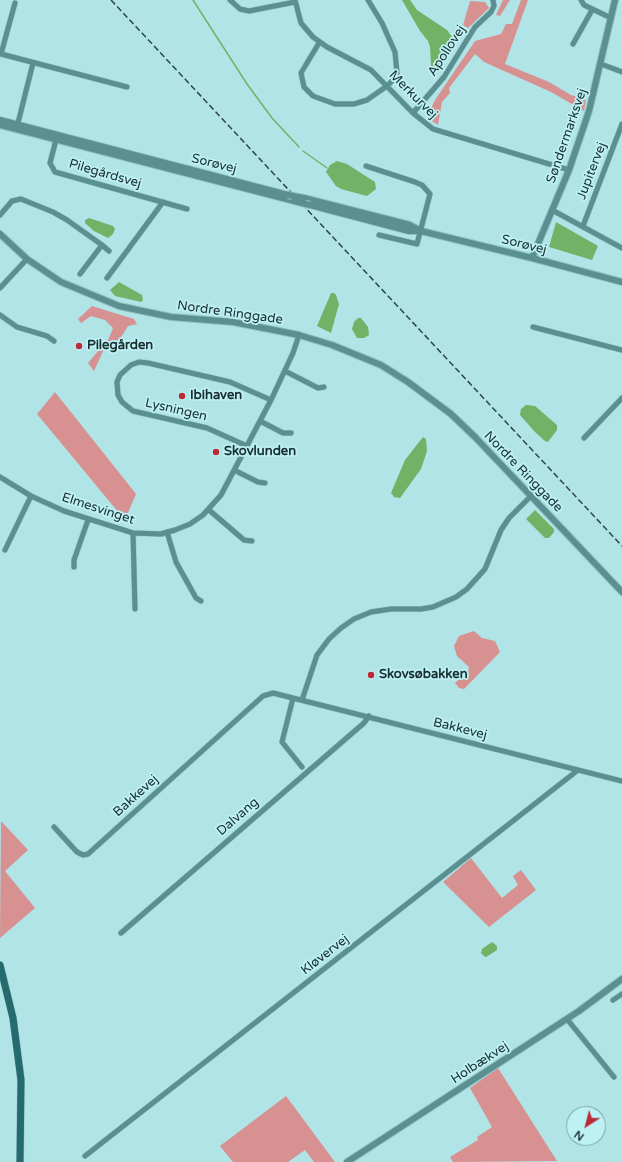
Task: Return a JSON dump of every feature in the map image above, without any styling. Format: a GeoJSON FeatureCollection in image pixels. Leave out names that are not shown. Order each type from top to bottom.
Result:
{"type":"FeatureCollection","features":[{"type":"Feature","properties":{"kind":"main road"},"geometry":{"type":"LineString","coordinates":[[0,965],[12,1018],[20,1080],[20,1162]]}},
{"type":"Feature","properties":{"kind":"street"},"geometry":{"type":"LineString","coordinates":[[230,0],[240,9],[249,11],[295,1]]}},
{"type":"Feature","properties":{"kind":"street"},"geometry":{"type":"LineString","coordinates":[[319,42],[301,73],[304,87],[313,96],[335,104],[354,104],[367,100],[387,86],[394,79],[397,73],[397,65],[394,52],[382,23],[368,0]]}},
{"type":"Feature","properties":{"kind":"street","name":"Apollovej"},"geometry":{"type":"LineString","coordinates":[[413,113],[444,77],[475,27],[491,12],[494,6],[493,0]]}},
{"type":"Feature","properties":{"kind":"street"},"geometry":{"type":"LineString","coordinates":[[581,0],[584,5],[592,10],[611,18]]}},
{"type":"Feature","properties":{"kind":"street","name":"Søndermarksvej"},"geometry":{"type":"LineString","coordinates":[[532,258],[569,170],[589,111],[615,0]]}},
{"type":"Feature","properties":{"kind":"street","name":"Merkurvej"},"geometry":{"type":"LineString","coordinates":[[295,1],[301,23],[319,42],[364,65],[424,124],[441,133],[569,170]]}},
{"type":"Feature","properties":{"kind":"street"},"geometry":{"type":"LineString","coordinates":[[15,3],[2,54],[128,87]]}},
{"type":"Feature","properties":{"kind":"street"},"geometry":{"type":"LineString","coordinates":[[573,44],[592,10]]}},
{"type":"Feature","properties":{"kind":"street"},"geometry":{"type":"LineString","coordinates":[[16,127],[33,62]]}},
{"type":"Feature","properties":{"kind":"street"},"geometry":{"type":"LineString","coordinates":[[601,64],[622,72]]}},
{"type":"Feature","properties":{"kind":"street","name":"Sorøvej"},"geometry":{"type":"LineString","coordinates":[[0,120],[16,127]]}},
{"type":"Feature","properties":{"kind":"street","name":"Jupitervej"},"geometry":{"type":"LineString","coordinates":[[583,226],[622,124]]}},
{"type":"Feature","properties":{"kind":"street","name":"Sorøvej"},"geometry":{"type":"LineString","coordinates":[[0,125],[16,127],[304,198],[410,225],[421,231]]}},
{"type":"Feature","properties":{"kind":"street","name":"Sorøvej"},"geometry":{"type":"LineString","coordinates":[[56,137],[294,201],[409,230],[421,231],[532,258],[622,282]]}},
{"type":"Feature","properties":{"kind":"street","name":"Pilegårdsvej"},"geometry":{"type":"LineString","coordinates":[[56,137],[50,163],[55,172],[187,209]]}},
{"type":"Feature","properties":{"kind":"street"},"geometry":{"type":"LineString","coordinates":[[366,166],[415,182],[427,190],[430,194],[417,244],[379,234]]}},
{"type":"Feature","properties":{"kind":"street"},"geometry":{"type":"LineString","coordinates":[[0,214],[12,201],[21,199],[68,220],[109,251]]}},
{"type":"Feature","properties":{"kind":"street"},"geometry":{"type":"LineString","coordinates":[[107,278],[163,202]]}},
{"type":"Feature","properties":{"kind":"street"},"geometry":{"type":"LineString","coordinates":[[552,210],[622,248]]}},
{"type":"Feature","properties":{"kind":"street","name":"Nordre Ringgade"},"geometry":{"type":"LineString","coordinates":[[0,234],[27,259],[61,282],[119,306],[171,317],[233,322],[299,335],[362,357],[408,382],[450,414],[531,496],[622,592]]}},
{"type":"Feature","properties":{"kind":"street"},"geometry":{"type":"LineString","coordinates":[[80,274],[102,245]]}},
{"type":"Feature","properties":{"kind":"street"},"geometry":{"type":"LineString","coordinates":[[0,288],[27,259]]}},
{"type":"Feature","properties":{"kind":"street"},"geometry":{"type":"LineString","coordinates":[[0,315],[17,327],[26,331],[47,336],[54,341]]}},
{"type":"Feature","properties":{"kind":"street"},"geometry":{"type":"LineString","coordinates":[[533,327],[622,350]]}},
{"type":"Feature","properties":{"kind":"street","name":"Elmesvinget"},"geometry":{"type":"LineString","coordinates":[[0,477],[31,496],[88,520],[133,533],[149,535],[167,532],[190,524],[209,510],[221,495],[271,400],[299,335]]}},
{"type":"Feature","properties":{"kind":"street","name":"Lysningen"},"geometry":{"type":"LineString","coordinates":[[247,446],[207,428],[134,412],[122,403],[118,395],[117,382],[120,375],[131,365],[138,362],[148,363],[230,382],[247,388],[271,400]]}},
{"type":"Feature","properties":{"kind":"street"},"geometry":{"type":"LineString","coordinates":[[284,371],[318,388],[324,386]]}},
{"type":"Feature","properties":{"kind":"street"},"geometry":{"type":"LineString","coordinates":[[584,438],[622,398]]}},
{"type":"Feature","properties":{"kind":"street"},"geometry":{"type":"LineString","coordinates":[[260,421],[283,433],[291,433]]}},
{"type":"Feature","properties":{"kind":"street"},"geometry":{"type":"LineString","coordinates":[[234,470],[258,482],[265,483]]}},
{"type":"Feature","properties":{"kind":"street"},"geometry":{"type":"LineString","coordinates":[[5,550],[31,496]]}},
{"type":"Feature","properties":{"kind":"street"},"geometry":{"type":"LineString","coordinates":[[302,700],[317,655],[329,639],[341,628],[354,619],[371,612],[391,609],[421,609],[456,598],[467,589],[485,569],[501,530],[509,518],[531,496]]}},
{"type":"Feature","properties":{"kind":"street"},"geometry":{"type":"LineString","coordinates":[[209,510],[244,540],[252,541]]}},
{"type":"Feature","properties":{"kind":"street"},"geometry":{"type":"LineString","coordinates":[[74,567],[74,560],[88,520]]}},
{"type":"Feature","properties":{"kind":"street"},"geometry":{"type":"LineString","coordinates":[[167,532],[176,562],[196,598],[201,601]]}},
{"type":"Feature","properties":{"kind":"street"},"geometry":{"type":"LineString","coordinates":[[133,533],[135,609]]}},
{"type":"Feature","properties":{"kind":"street","name":"Bakkevej"},"geometry":{"type":"LineString","coordinates":[[54,827],[77,852],[83,855],[88,854],[263,696],[273,693],[622,781]]}},
{"type":"Feature","properties":{"kind":"street"},"geometry":{"type":"LineString","coordinates":[[293,698],[282,736],[282,742],[302,767]]}},
{"type":"Feature","properties":{"kind":"street","name":"Dalvang"},"geometry":{"type":"LineString","coordinates":[[121,933],[364,722],[369,716]]}},
{"type":"Feature","properties":{"kind":"street","name":"Kløvervej"},"geometry":{"type":"LineString","coordinates":[[85,1156],[578,770]]}},
{"type":"Feature","properties":{"kind":"street","name":"Holbækvej"},"geometry":{"type":"LineString","coordinates":[[347,1162],[567,1019],[622,979]]}},
{"type":"Feature","properties":{"kind":"street"},"geometry":{"type":"LineString","coordinates":[[613,1000],[621,996]]}},
{"type":"Feature","properties":{"kind":"street"},"geometry":{"type":"LineString","coordinates":[[567,1019],[614,1078]]}},
{"type":"Feature","properties":{"kind":"shaded area"},"geometry":{"type":"Polygon","coordinates":[[[402,0],[410,0],[417,10],[447,30],[453,38],[445,58],[436,69],[431,67],[430,47],[428,41],[420,31],[402,0]]]}},
{"type":"Feature","properties":{"kind":"shaded area"},"geometry":{"type":"Polygon","coordinates":[[[503,0],[510,0],[500,16],[496,15],[503,0]]]}},
{"type":"Feature","properties":{"kind":"shaded area"},"geometry":{"type":"Polygon","coordinates":[[[521,0],[528,0],[505,64],[549,82],[571,95],[586,100],[584,111],[551,92],[484,62],[475,54],[449,88],[450,93],[442,102],[438,125],[432,121],[429,113],[435,100],[475,41],[501,34],[506,24],[512,24],[521,0]]]}},
{"type":"Feature","properties":{"kind":"shaded area"},"geometry":{"type":"Polygon","coordinates":[[[470,1],[485,2],[489,8],[468,28],[463,25],[470,1]]]}},
{"type":"Feature","properties":{"kind":"shaded area"},"geometry":{"type":"Polygon","coordinates":[[[337,161],[347,164],[375,182],[376,189],[367,196],[341,189],[336,186],[326,172],[330,165],[337,161]]]}},
{"type":"Feature","properties":{"kind":"shaded area"},"geometry":{"type":"Polygon","coordinates":[[[89,218],[113,226],[115,229],[113,234],[108,238],[94,231],[85,223],[85,220],[89,218]]]}},
{"type":"Feature","properties":{"kind":"shaded area"},"geometry":{"type":"Polygon","coordinates":[[[556,222],[598,246],[592,260],[549,247],[556,222]]]}},
{"type":"Feature","properties":{"kind":"shaded area"},"geometry":{"type":"Polygon","coordinates":[[[119,282],[142,295],[143,300],[141,302],[115,296],[110,290],[119,282]]]}},
{"type":"Feature","properties":{"kind":"shaded area"},"geometry":{"type":"Polygon","coordinates":[[[331,293],[336,295],[339,304],[331,333],[317,326],[331,293]]]}},
{"type":"Feature","properties":{"kind":"shaded area"},"geometry":{"type":"Polygon","coordinates":[[[92,306],[134,319],[137,324],[128,326],[118,342],[104,349],[94,371],[88,363],[109,338],[113,328],[105,320],[91,316],[81,323],[78,319],[92,306]]]}},
{"type":"Feature","properties":{"kind":"shaded area"},"geometry":{"type":"Polygon","coordinates":[[[358,318],[361,318],[368,327],[369,335],[364,338],[357,338],[352,329],[354,322],[358,318]]]}},
{"type":"Feature","properties":{"kind":"shaded area"},"geometry":{"type":"Polygon","coordinates":[[[55,392],[136,494],[127,515],[119,513],[37,414],[55,392]]]}},
{"type":"Feature","properties":{"kind":"shaded area"},"geometry":{"type":"Polygon","coordinates":[[[526,405],[535,406],[557,425],[557,430],[548,442],[535,432],[520,415],[521,409],[526,405]]]}},
{"type":"Feature","properties":{"kind":"shaded area"},"geometry":{"type":"Polygon","coordinates":[[[423,437],[426,439],[427,451],[421,469],[400,498],[394,497],[391,493],[405,460],[423,437]]]}},
{"type":"Feature","properties":{"kind":"shaded area"},"geometry":{"type":"Polygon","coordinates":[[[535,510],[554,529],[554,532],[549,538],[545,538],[526,519],[535,510]]]}},
{"type":"Feature","properties":{"kind":"shaded area"},"geometry":{"type":"Polygon","coordinates":[[[474,631],[482,638],[495,641],[500,652],[464,689],[459,688],[455,683],[468,672],[469,667],[457,656],[454,646],[459,636],[474,631]]]}},
{"type":"Feature","properties":{"kind":"shaded area"},"geometry":{"type":"Polygon","coordinates":[[[1,821],[28,850],[5,871],[35,908],[0,938],[1,821]]]}},
{"type":"Feature","properties":{"kind":"shaded area"},"geometry":{"type":"Polygon","coordinates":[[[471,858],[502,898],[518,885],[513,876],[521,870],[536,890],[489,927],[443,882],[471,858]]]}},
{"type":"Feature","properties":{"kind":"shaded area"},"geometry":{"type":"Polygon","coordinates":[[[492,942],[497,946],[497,950],[486,957],[481,953],[482,949],[492,942]]]}},
{"type":"Feature","properties":{"kind":"shaded area"},"geometry":{"type":"Polygon","coordinates":[[[498,1068],[557,1161],[453,1162],[450,1157],[478,1140],[477,1137],[492,1127],[470,1088],[498,1068]]]}},
{"type":"Feature","properties":{"kind":"shaded area"},"geometry":{"type":"Polygon","coordinates":[[[286,1096],[335,1162],[314,1162],[305,1150],[288,1162],[233,1162],[220,1146],[286,1096]]]}},
{"type":"Feature","properties":{"kind":"waterway"},"geometry":{"type":"LineString","coordinates":[[193,0],[247,84],[272,118],[299,147]]}},
{"type":"Feature","properties":{"kind":"waterway"},"geometry":{"type":"LineString","coordinates":[[303,151],[327,168]]}},
{"type":"Feature","properties":{"kind":"railway"},"geometry":{"type":"LineString","coordinates":[[111,0],[622,546]]}},
{"type":"Feature","properties":{"kind":"place","name":"Pilegården"},"geometry":{"type":"Point","coordinates":[79,346]}},
{"type":"Feature","properties":{"kind":"place","name":"Ibihaven"},"geometry":{"type":"Point","coordinates":[182,396]}},
{"type":"Feature","properties":{"kind":"place","name":"Skovlunden"},"geometry":{"type":"Point","coordinates":[216,452]}},
{"type":"Feature","properties":{"kind":"place","name":"Skovsøbakken"},"geometry":{"type":"Point","coordinates":[371,675]}}]}
